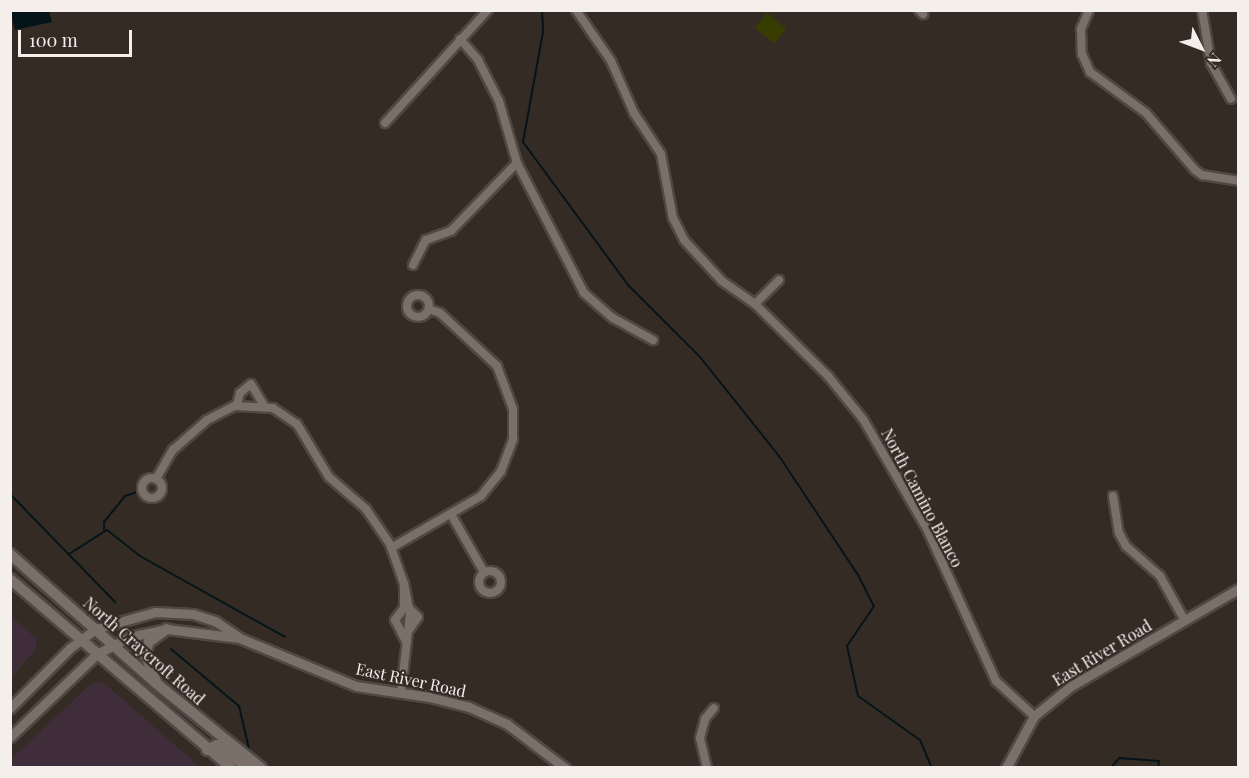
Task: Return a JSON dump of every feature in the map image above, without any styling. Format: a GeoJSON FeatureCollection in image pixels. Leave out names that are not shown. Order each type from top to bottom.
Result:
{"type":"FeatureCollection","features":[{"type":"Feature","properties":{"kind":"main road","name":"North Craycroft Road"},"geometry":{"type":"LineString","coordinates":[[10,554],[157,684],[238,748],[248,766]]}},
{"type":"Feature","properties":{"kind":"main road","name":"North Craycroft Road"},"geometry":{"type":"LineString","coordinates":[[10,579],[207,750],[217,745],[248,766]]}},
{"type":"Feature","properties":{"kind":"main road"},"geometry":{"type":"LineString","coordinates":[[157,684],[146,654],[149,642],[167,629]]}},
{"type":"Feature","properties":{"kind":"street"},"geometry":{"type":"LineString","coordinates":[[385,123],[488,10]]}},
{"type":"Feature","properties":{"kind":"street","name":"North Camino Blanco"},"geometry":{"type":"LineString","coordinates":[[576,10],[611,61],[634,113],[661,154],[673,218],[684,240],[722,281],[755,304],[828,376],[863,419],[926,527],[996,681],[1034,716]]}},
{"type":"Feature","properties":{"kind":"street"},"geometry":{"type":"LineString","coordinates":[[1089,10],[1082,29],[1082,54],[1090,72],[1146,113],[1195,170],[1202,175],[1239,181]]}},
{"type":"Feature","properties":{"kind":"street"},"geometry":{"type":"LineString","coordinates":[[1202,10],[1210,63],[1231,99]]}},
{"type":"Feature","properties":{"kind":"street"},"geometry":{"type":"LineString","coordinates":[[460,39],[478,60],[498,101],[517,163],[584,293],[613,318],[653,340]]}},
{"type":"Feature","properties":{"kind":"street"},"geometry":{"type":"LineString","coordinates":[[413,265],[426,240],[451,231],[517,163]]}},
{"type":"Feature","properties":{"kind":"street"},"geometry":{"type":"LineString","coordinates":[[755,304],[779,280]]}},
{"type":"Feature","properties":{"kind":"street"},"geometry":{"type":"LineString","coordinates":[[392,548],[452,516],[481,496],[501,471],[515,421],[510,393],[493,360],[440,313],[429,309]]}},
{"type":"Feature","properties":{"kind":"street"},"geometry":{"type":"LineString","coordinates":[[237,405],[240,393],[251,384],[264,406]]}},
{"type":"Feature","properties":{"kind":"street"},"geometry":{"type":"LineString","coordinates":[[156,479],[173,450],[190,433],[237,405],[264,406],[286,414],[306,434],[329,477],[366,509],[392,548],[404,584],[407,608],[418,619],[410,629],[401,692]]}},
{"type":"Feature","properties":{"kind":"street"},"geometry":{"type":"LineString","coordinates":[[1113,496],[1122,540],[1160,576],[1185,621]]}},
{"type":"Feature","properties":{"kind":"street"},"geometry":{"type":"LineString","coordinates":[[452,516],[484,572]]}},
{"type":"Feature","properties":{"kind":"street","name":"East River Road"},"geometry":{"type":"LineString","coordinates":[[1006,768],[1034,716],[1071,686],[1239,589]]}},
{"type":"Feature","properties":{"kind":"street"},"geometry":{"type":"LineString","coordinates":[[407,608],[395,620],[407,644]]}},
{"type":"Feature","properties":{"kind":"street","name":"East River Road"},"geometry":{"type":"LineString","coordinates":[[10,708],[79,640],[95,629],[155,612],[193,614],[215,621],[242,639],[356,686],[449,701],[488,716],[531,741],[565,768]]}},
{"type":"Feature","properties":{"kind":"street","name":"East River Road"},"geometry":{"type":"LineString","coordinates":[[10,737],[97,654],[112,645],[143,632],[167,629],[242,639]]}},
{"type":"Feature","properties":{"kind":"street"},"geometry":{"type":"LineString","coordinates":[[707,768],[700,738],[705,719],[714,708]]}},
{"type":"Feature","properties":{"kind":"shaded area"},"geometry":{"type":"Polygon","coordinates":[[[10,11],[49,11],[52,22],[15,30],[10,11]]]}},
{"type":"Feature","properties":{"kind":"shaded area"},"geometry":{"type":"Polygon","coordinates":[[[11,616],[37,639],[36,649],[11,678],[11,616]]]}},
{"type":"Feature","properties":{"kind":"shaded area"},"geometry":{"type":"Polygon","coordinates":[[[94,681],[104,683],[200,767],[11,767],[11,759],[94,681]]]}},
{"type":"Feature","properties":{"kind":"green space"},"geometry":{"type":"Polygon","coordinates":[[[767,13],[786,29],[774,44],[755,28],[767,13]]]}},
{"type":"Feature","properties":{"kind":"waterway"},"geometry":{"type":"LineString","coordinates":[[542,10],[543,32],[523,142],[628,285],[700,357],[779,456],[858,575],[874,606],[847,646],[858,696],[920,740],[932,768]]}},
{"type":"Feature","properties":{"kind":"waterway"},"geometry":{"type":"LineString","coordinates":[[104,530],[104,522],[125,496],[140,491]]}},
{"type":"Feature","properties":{"kind":"waterway"},"geometry":{"type":"LineString","coordinates":[[10,494],[115,602]]}},
{"type":"Feature","properties":{"kind":"waterway"},"geometry":{"type":"LineString","coordinates":[[69,554],[107,530],[140,556],[285,637]]}},
{"type":"Feature","properties":{"kind":"waterway"},"geometry":{"type":"LineString","coordinates":[[171,649],[239,706],[250,753]]}},
{"type":"Feature","properties":{"kind":"waterway"},"geometry":{"type":"LineString","coordinates":[[1111,768],[1119,758],[1159,761],[1158,768]]}}]}
